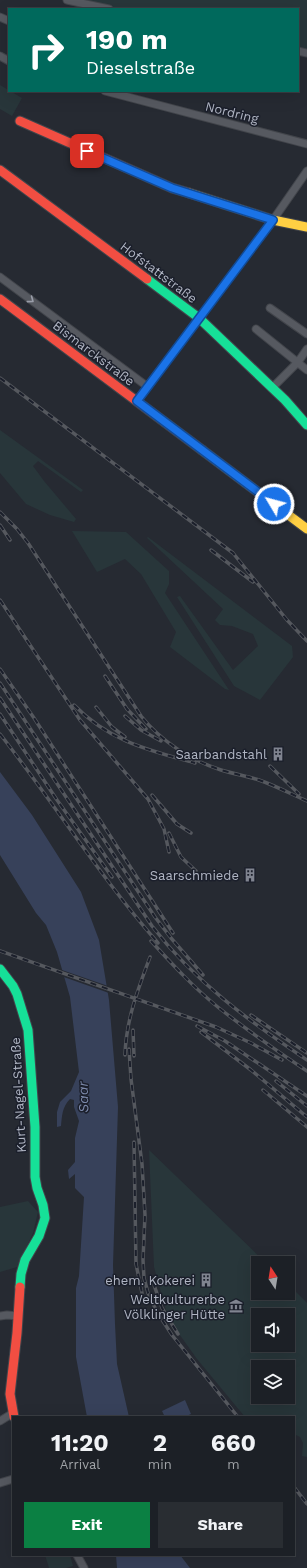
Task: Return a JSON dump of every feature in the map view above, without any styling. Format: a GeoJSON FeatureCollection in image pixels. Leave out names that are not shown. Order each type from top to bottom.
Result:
{"type":"FeatureCollection","features":[{"type":"Feature","properties":{"kind":"street"},"geometry":{"type":"LineString","coordinates":[[67,0],[104,8]]}},
{"type":"Feature","properties":{"kind":"street","name":"Nordring"},"geometry":{"type":"LineString","coordinates":[[109,92],[307,144]]}},
{"type":"Feature","properties":{"kind":"street"},"geometry":{"type":"LineString","coordinates":[[20,121],[172,188],[273,220],[307,227]]}},
{"type":"Feature","properties":{"kind":"street","name":"Hofstattstraße"},"geometry":{"type":"LineString","coordinates":[[0,170],[199,318],[285,400],[307,425]]}},
{"type":"Feature","properties":{"kind":"street"},"geometry":{"type":"LineString","coordinates":[[137,401],[273,220],[307,171]]}},
{"type":"Feature","properties":{"kind":"street","name":"Bismarckstraße"},"geometry":{"type":"LineString","coordinates":[[0,277],[148,387]]}},
{"type":"Feature","properties":{"kind":"street","name":"Bismarckstraße"},"geometry":{"type":"LineString","coordinates":[[0,299],[307,529]]}},
{"type":"Feature","properties":{"kind":"street"},"geometry":{"type":"LineString","coordinates":[[270,308],[307,334]]}},
{"type":"Feature","properties":{"kind":"street"},"geometry":{"type":"LineString","coordinates":[[256,329],[307,370]]}},
{"type":"Feature","properties":{"kind":"street"},"geometry":{"type":"LineString","coordinates":[[272,388],[298,362],[307,349]]}},
{"type":"Feature","properties":{"kind":"street","name":"Kurt-Nagel-Straße"},"geometry":{"type":"LineString","coordinates":[[0,970],[13,986],[17,994],[28,1030],[35,1126],[34,1177],[43,1205],[45,1218],[44,1225],[39,1236],[23,1266],[18,1316]]}},
{"type":"Feature","properties":{"kind":"street"},"geometry":{"type":"LineString","coordinates":[[0,1316],[18,1316],[10,1394],[10,1406],[14,1415],[0,1421]]}},
{"type":"Feature","properties":{"kind":"street"},"geometry":{"type":"LineString","coordinates":[[0,1483],[12,1479]]}},
{"type":"Feature","properties":{"kind":"street"},"geometry":{"type":"LineString","coordinates":[[78,1556],[84,1568]]}},
{"type":"Feature","properties":{"kind":"shaded area"},"geometry":{"type":"Polygon","coordinates":[[[81,0],[307,0],[307,50],[299,48],[299,8],[117,8],[81,0]]]}},
{"type":"Feature","properties":{"kind":"shaded area"},"geometry":{"type":"Polygon","coordinates":[[[0,85],[8,90],[8,92],[12,92],[22,98],[12,116],[0,109],[0,85]]]}},
{"type":"Feature","properties":{"kind":"shaded area"},"geometry":{"type":"Polygon","coordinates":[[[0,430],[83,490],[81,492],[38,461],[33,466],[76,519],[74,522],[50,515],[26,504],[0,473],[0,430]]]}},
{"type":"Feature","properties":{"kind":"shaded area"},"geometry":{"type":"Polygon","coordinates":[[[72,531],[126,532],[169,571],[169,584],[165,593],[229,690],[225,689],[170,647],[176,632],[141,574],[125,559],[97,572],[72,531]]]}},
{"type":"Feature","properties":{"kind":"shaded area"},"geometry":{"type":"Polygon","coordinates":[[[148,537],[292,646],[293,657],[260,700],[234,686],[177,597],[180,596],[233,670],[258,646],[253,634],[232,626],[220,625],[215,620],[223,609],[147,538],[148,537]]]}},
{"type":"Feature","properties":{"kind":"shaded area","name":"Weltkulturerbe Völklinger Hütte"},"geometry":{"type":"Polygon","coordinates":[[[149,1150],[259,1256],[251,1256],[251,1300],[295,1300],[295,1291],[307,1303],[307,1457],[302,1456],[303,1443],[300,1437],[295,1434],[295,1416],[244,1416],[197,1359],[177,1331],[166,1310],[154,1267],[149,1150]]]}},
{"type":"Feature","properties":{"kind":"shaded area"},"geometry":{"type":"Polygon","coordinates":[[[28,1201],[38,1212],[33,1233],[17,1267],[0,1272],[0,1207],[28,1201]]]}},
{"type":"Feature","properties":{"kind":"shaded area"},"geometry":{"type":"Polygon","coordinates":[[[45,1556],[70,1556],[73,1566],[66,1568],[49,1568],[45,1556]]]}},
{"type":"Feature","properties":{"kind":"water","name":"Saar"},"geometry":{"type":"Polygon","coordinates":[[[0,772],[32,815],[81,892],[99,940],[109,1000],[118,1107],[113,1265],[115,1324],[117,1364],[129,1416],[87,1416],[76,1357],[76,1288],[79,1276],[84,1197],[75,1188],[75,1174],[69,1179],[68,1170],[75,1162],[75,1138],[79,1121],[74,1107],[74,1100],[70,1099],[65,1105],[61,1126],[57,1127],[57,1112],[60,1102],[71,1091],[79,1072],[70,997],[57,952],[46,925],[36,913],[0,855],[0,772]]]}},
{"type":"Feature","properties":{"kind":"water"},"geometry":{"type":"Polygon","coordinates":[[[185,1400],[191,1414],[186,1416],[164,1416],[162,1411],[185,1400]]]}},
{"type":"Feature","properties":{"kind":"water"},"geometry":{"type":"Polygon","coordinates":[[[116,1556],[181,1556],[190,1568],[117,1568],[116,1556]]]}},
{"type":"Feature","properties":{"kind":"pier"},"geometry":{"type":"Polygon","coordinates":[[[59,969],[108,986],[109,993],[61,976],[59,969]]]}},
{"type":"Feature","properties":{"kind":"railway"},"geometry":{"type":"LineString","coordinates":[[0,378],[233,553],[287,620],[307,641]]}},
{"type":"Feature","properties":{"kind":"railway"},"geometry":{"type":"LineString","coordinates":[[0,512],[17,529],[28,543],[141,716],[158,734],[177,749],[209,766],[259,780],[307,801]]}},
{"type":"Feature","properties":{"kind":"railway"},"geometry":{"type":"LineString","coordinates":[[0,525],[10,540]]}},
{"type":"Feature","properties":{"kind":"railway"},"geometry":{"type":"LineString","coordinates":[[211,550],[253,582]]}},
{"type":"Feature","properties":{"kind":"railway"},"geometry":{"type":"LineString","coordinates":[[0,600],[80,720],[148,799],[164,829],[169,852]]}},
{"type":"Feature","properties":{"kind":"railway"},"geometry":{"type":"LineString","coordinates":[[0,669],[34,718],[173,933]]}},
{"type":"Feature","properties":{"kind":"railway"},"geometry":{"type":"LineString","coordinates":[[105,676],[127,709],[146,729]]}},
{"type":"Feature","properties":{"kind":"railway"},"geometry":{"type":"LineString","coordinates":[[0,683],[155,917],[203,975]]}},
{"type":"Feature","properties":{"kind":"railway"},"geometry":{"type":"LineString","coordinates":[[0,698],[152,926],[168,946],[204,983],[265,1031],[307,1060]]}},
{"type":"Feature","properties":{"kind":"railway"},"geometry":{"type":"LineString","coordinates":[[74,705],[87,717],[115,736],[161,754],[195,763]]}},
{"type":"Feature","properties":{"kind":"railway"},"geometry":{"type":"LineString","coordinates":[[96,707],[112,727],[125,737]]}},
{"type":"Feature","properties":{"kind":"railway"},"geometry":{"type":"LineString","coordinates":[[0,714],[57,800],[112,877]]}},
{"type":"Feature","properties":{"kind":"railway"},"geometry":{"type":"LineString","coordinates":[[125,716],[141,730],[161,741]]}},
{"type":"Feature","properties":{"kind":"railway"},"geometry":{"type":"LineString","coordinates":[[0,734],[116,892],[158,943]]}},
{"type":"Feature","properties":{"kind":"railway"},"geometry":{"type":"LineString","coordinates":[[270,766],[299,794]]}},
{"type":"Feature","properties":{"kind":"railway"},"geometry":{"type":"LineString","coordinates":[[152,795],[177,824],[191,833]]}},
{"type":"Feature","properties":{"kind":"railway"},"geometry":{"type":"LineString","coordinates":[[169,833],[181,857],[196,871]]}},
{"type":"Feature","properties":{"kind":"railway"},"geometry":{"type":"LineString","coordinates":[[151,941],[184,976],[210,1000],[251,1032],[307,1071]]}},
{"type":"Feature","properties":{"kind":"railway"},"geometry":{"type":"LineString","coordinates":[[0,951],[216,1027],[251,1043],[282,1060]]}},
{"type":"Feature","properties":{"kind":"railway"},"geometry":{"type":"LineString","coordinates":[[125,1055],[130,1017],[150,957]]}},
{"type":"Feature","properties":{"kind":"railway"},"geometry":{"type":"LineString","coordinates":[[251,1015],[307,1053]]}},
{"type":"Feature","properties":{"kind":"railway"},"geometry":{"type":"LineString","coordinates":[[197,1026],[225,1041],[307,1096]]}},
{"type":"Feature","properties":{"kind":"railway"},"geometry":{"type":"LineString","coordinates":[[133,1030],[134,1056]]}},
{"type":"Feature","properties":{"kind":"railway"},"geometry":{"type":"LineString","coordinates":[[201,1032],[251,1070],[307,1117]]}},
{"type":"Feature","properties":{"kind":"railway"},"geometry":{"type":"LineString","coordinates":[[129,1049],[131,1079],[142,1164],[145,1215],[143,1260],[144,1278],[148,1293],[157,1312],[172,1335],[237,1416]]}},
{"type":"Feature","properties":{"kind":"railway"},"geometry":{"type":"LineString","coordinates":[[276,1081],[307,1106]]}},
{"type":"Feature","properties":{"kind":"railway"},"geometry":{"type":"LineString","coordinates":[[263,1090],[307,1127]]}},
{"type":"Feature","properties":{"kind":"railway"},"geometry":{"type":"LineString","coordinates":[[134,1142],[136,1264],[142,1293]]}},
{"type":"Feature","properties":{"kind":"railway"},"geometry":{"type":"LineString","coordinates":[[153,1282],[162,1308],[178,1334]]}},
{"type":"Feature","properties":{"kind":"railway"},"geometry":{"type":"LineString","coordinates":[[295,1488],[307,1504]]}},
{"type":"Feature","properties":{"kind":"traffic: fast"},"geometry":{"type":"LineString","coordinates":[[147,279],[199,318],[285,400],[307,425]]}},
{"type":"Feature","properties":{"kind":"traffic: fast"},"geometry":{"type":"LineString","coordinates":[[0,969],[17,994],[28,1030],[35,1127],[35,1177],[45,1218],[39,1236],[25,1260],[21,1274],[20,1287]]}},
{"type":"Feature","properties":{"kind":"traffic: slow"},"geometry":{"type":"LineString","coordinates":[[189,193],[273,220],[307,227]]}},
{"type":"Feature","properties":{"kind":"traffic: slow"},"geometry":{"type":"LineString","coordinates":[[202,450],[307,529]]}},
{"type":"Feature","properties":{"kind":"traffic: jam"},"geometry":{"type":"LineString","coordinates":[[20,121],[172,188],[189,193]]}},
{"type":"Feature","properties":{"kind":"traffic: jam"},"geometry":{"type":"LineString","coordinates":[[0,170],[147,279]]}},
{"type":"Feature","properties":{"kind":"traffic: jam"},"geometry":{"type":"LineString","coordinates":[[0,299],[202,450]]}},
{"type":"Feature","properties":{"kind":"traffic: jam"},"geometry":{"type":"LineString","coordinates":[[14,1416],[10,1394],[17,1333],[20,1287]]}},
{"type":"Feature","properties":{"kind":"place","name":"Saarbandstahl"},"geometry":{"type":"Point","coordinates":[278,754]}},
{"type":"Feature","properties":{"kind":"place","name":"Saarschmiede"},"geometry":{"type":"Point","coordinates":[250,875]}},
{"type":"Feature","properties":{"kind":"place","name":"ehem. Kokerei"},"geometry":{"type":"Point","coordinates":[206,1280]}},
{"type":"Feature","properties":{"kind":"place","name":"Weltkulturerbe Völklinger Hütte"},"geometry":{"type":"Point","coordinates":[236,1306]}},
{"type":"Feature","properties":{"kind":"route"},"geometry":{"type":"LineString","coordinates":[[87,151],[172,188],[273,220],[137,401],[274,504]]}}]}
